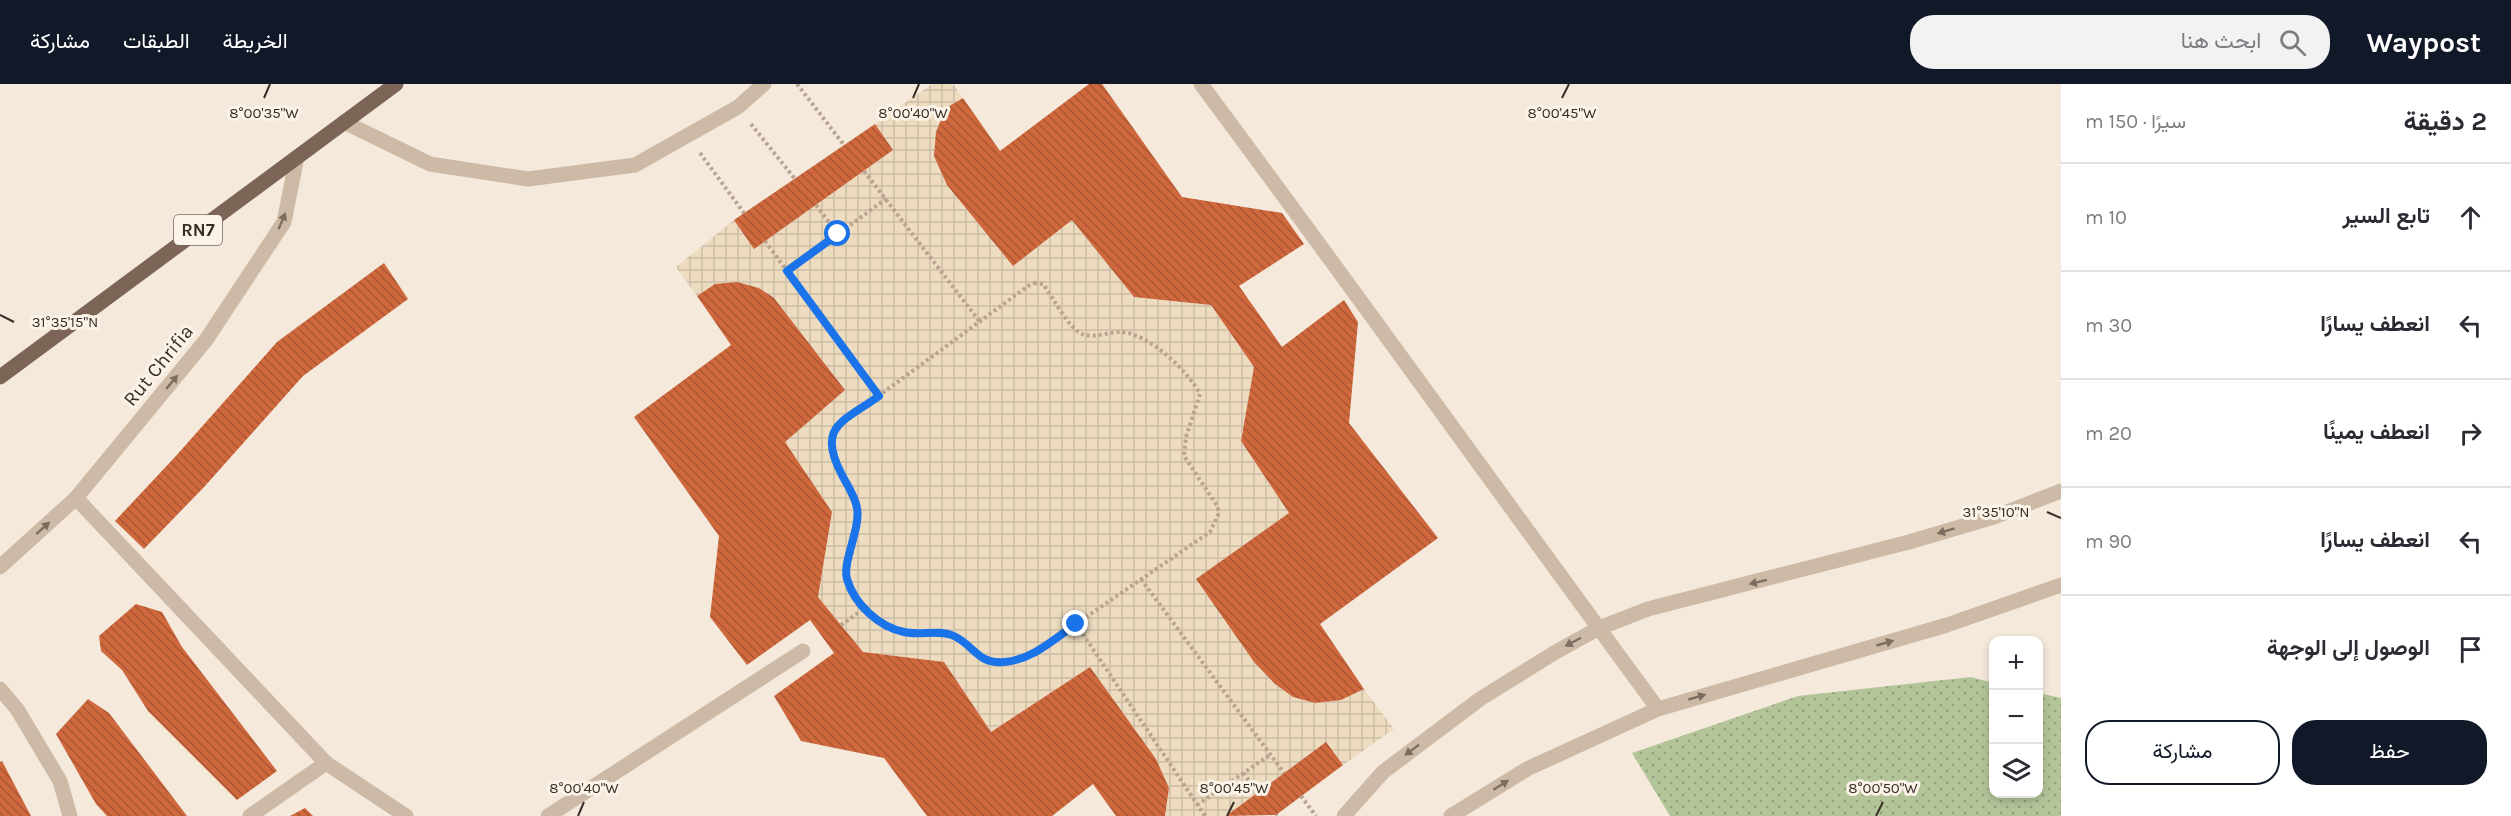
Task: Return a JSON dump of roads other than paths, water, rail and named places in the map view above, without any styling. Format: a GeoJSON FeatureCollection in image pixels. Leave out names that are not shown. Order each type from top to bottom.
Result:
{"type":"FeatureCollection","features":[{"type":"Feature","properties":{"kind":"main road","name":"RN7"},"geometry":{"type":"LineString","coordinates":[[0,377],[396,84]]}},
{"type":"Feature","properties":{"kind":"street"},"geometry":{"type":"LineString","coordinates":[[344,122],[430,164],[528,179],[635,165],[738,107],[764,84]]}},
{"type":"Feature","properties":{"kind":"street"},"geometry":{"type":"LineString","coordinates":[[1201,84],[1334,262],[1658,709]]}},
{"type":"Feature","properties":{"kind":"street","name":"Rut Chrifia"},"geometry":{"type":"LineString","coordinates":[[0,567],[76,498],[206,340],[284,222],[297,157]]}},
{"type":"Feature","properties":{"kind":"street"},"geometry":{"type":"LineString","coordinates":[[1344,816],[1383,772],[1480,699],[1599,628],[1648,609],[1909,542],[1994,517],[2061,491]]}},
{"type":"Feature","properties":{"kind":"street"},"geometry":{"type":"LineString","coordinates":[[76,498],[326,763],[406,816]]}},
{"type":"Feature","properties":{"kind":"street"},"geometry":{"type":"LineString","coordinates":[[1451,816],[1527,769],[1658,709],[1947,625],[2061,585]]}},
{"type":"Feature","properties":{"kind":"street"},"geometry":{"type":"LineString","coordinates":[[548,816],[803,651]]}},
{"type":"Feature","properties":{"kind":"street"},"geometry":{"type":"LineString","coordinates":[[0,689],[17,709],[60,781],[70,816]]}},
{"type":"Feature","properties":{"kind":"street"},"geometry":{"type":"LineString","coordinates":[[250,816],[326,763]]}}]}
